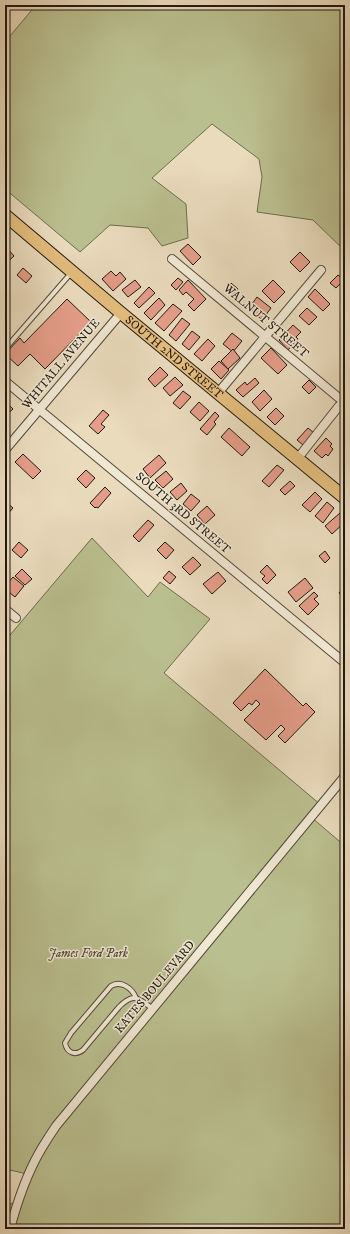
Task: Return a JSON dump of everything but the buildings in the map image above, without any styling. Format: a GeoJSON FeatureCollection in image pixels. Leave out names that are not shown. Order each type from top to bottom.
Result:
{"type":"FeatureCollection","features":[{"type":"Feature","properties":{"kind":"main road","name":"SOUTH 2ND STREET"},"geometry":{"type":"LineString","coordinates":[[5,215],[345,498]]}},
{"type":"Feature","properties":{"kind":"street","name":"WALNUT STREET"},"geometry":{"type":"LineString","coordinates":[[172,259],[345,402]]}},
{"type":"Feature","properties":{"kind":"street"},"geometry":{"type":"LineString","coordinates":[[218,393],[321,270]]}},
{"type":"Feature","properties":{"kind":"street","name":"WHITALL AVENUE"},"geometry":{"type":"LineString","coordinates":[[5,450],[121,312]]}},
{"type":"Feature","properties":{"kind":"street","name":"SOUTH 3RD STREET"},"geometry":{"type":"LineString","coordinates":[[5,381],[345,663]]}},
{"type":"Feature","properties":{"kind":"street"},"geometry":{"type":"LineString","coordinates":[[298,458],[339,406],[345,402]]}},
{"type":"Feature","properties":{"kind":"street"},"geometry":{"type":"LineString","coordinates":[[5,609],[16,618]]}},
{"type":"Feature","properties":{"kind":"street","name":"KATES BOULEVARD"},"geometry":{"type":"LineString","coordinates":[[10,1229],[21,1192],[32,1166],[56,1126],[345,776]]}},
{"type":"Feature","properties":{"kind":"lane"},"geometry":{"type":"LineString","coordinates":[[5,349],[72,271]]}},
{"type":"Feature","properties":{"kind":"lane"},"geometry":{"type":"LineString","coordinates":[[136,998],[123,1003],[83,1050],[74,1054],[69,1052],[65,1043],[70,1033],[111,986],[115,984],[126,986],[134,993],[136,998],[152,1009]]}},
{"type":"Feature","properties":{"kind":"green space"},"geometry":{"type":"Polygon","coordinates":[[[36,5],[345,5],[345,251],[313,220],[257,212],[262,177],[259,159],[212,124],[152,178],[186,204],[188,238],[162,246],[148,228],[110,225],[80,252],[5,189],[5,42],[36,5]]]}},
{"type":"Feature","properties":{"kind":"green space","name":"James Ford Park"},"geometry":{"type":"Polygon","coordinates":[[[92,538],[148,597],[160,582],[210,619],[164,673],[321,805],[311,817],[345,846],[345,1229],[5,1229],[5,1206],[16,1202],[27,1174],[5,1170],[5,641],[92,538]]]}}]}
